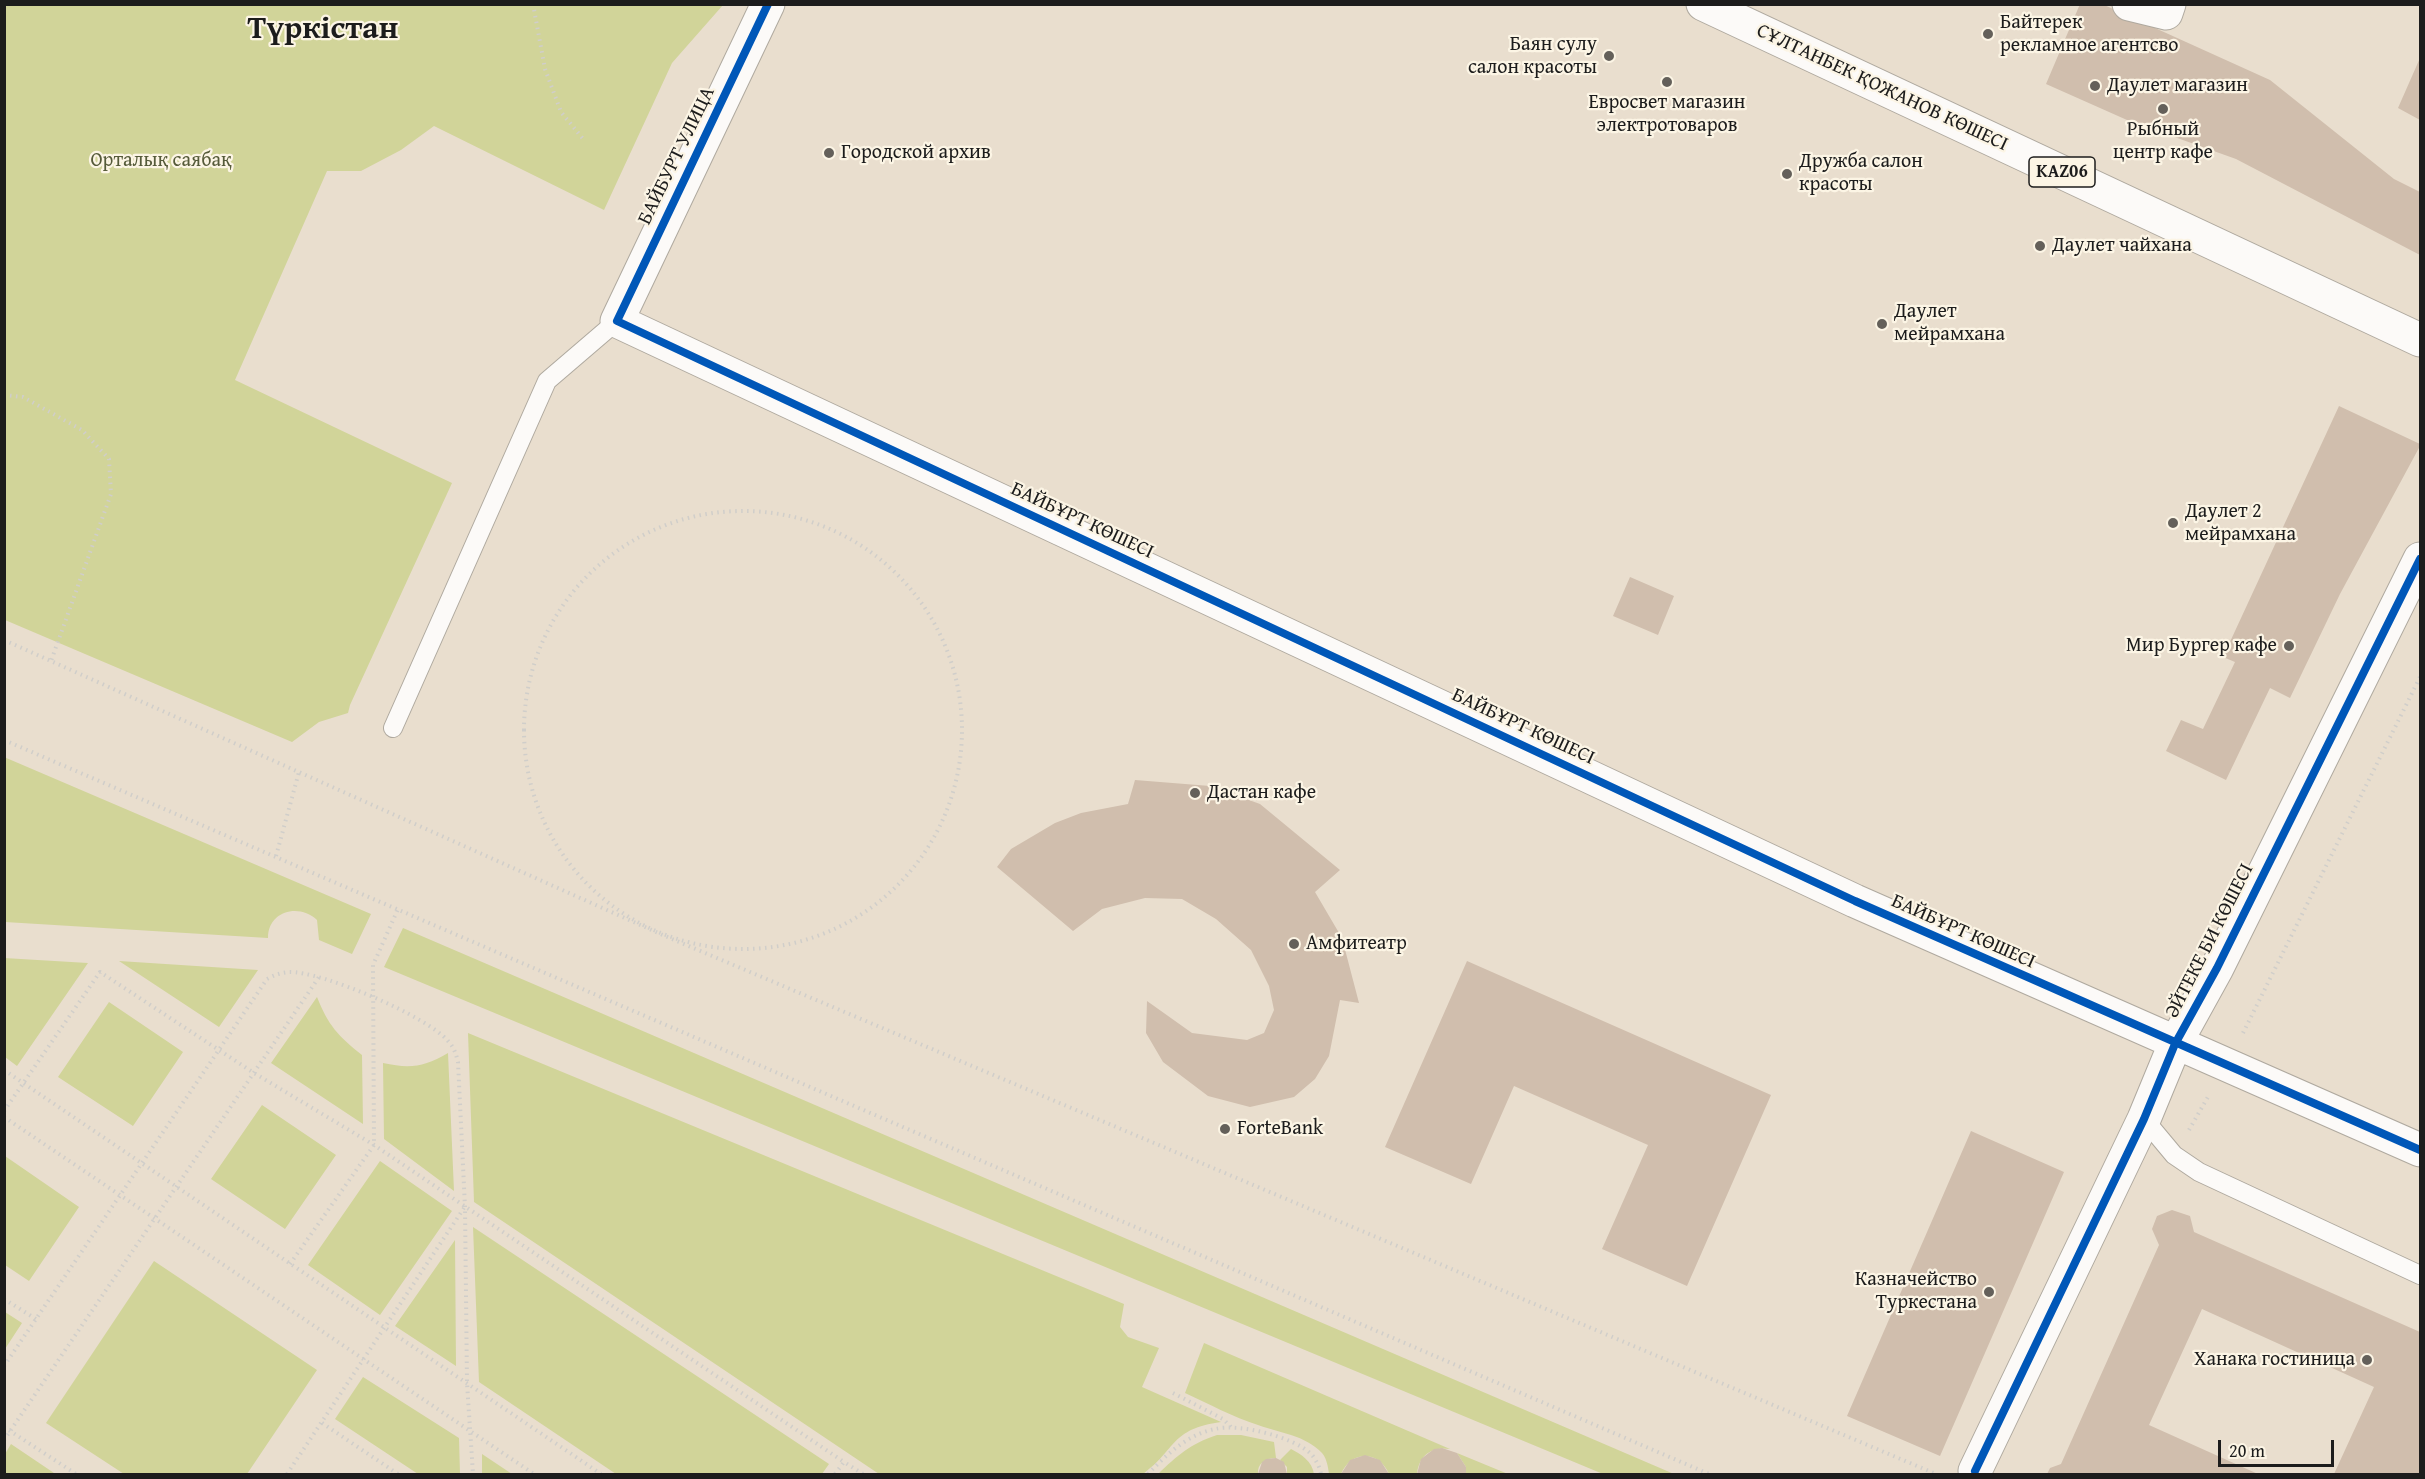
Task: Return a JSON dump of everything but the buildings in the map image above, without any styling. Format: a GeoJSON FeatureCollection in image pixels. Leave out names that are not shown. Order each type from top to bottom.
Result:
{"type":"FeatureCollection","features":[{"type":"Feature","properties":{"kind":"street","name":"БАЙБУРТ УЛИЦА"},"geometry":{"type":"LineString","coordinates":[[616,321],[768,4]]}},
{"type":"Feature","properties":{"kind":"street","name":"СҰЛТАНБЕК ҚОЖАНОВ КӨШЕСІ"},"geometry":{"type":"LineString","coordinates":[[1703,4],[2421,340]]}},
{"type":"Feature","properties":{"kind":"street"},"geometry":{"type":"LineString","coordinates":[[2129,4],[2166,13],[2169,4]]}},
{"type":"Feature","properties":{"kind":"street","name":"БАЙБҰРТ КӨШЕСІ"},"geometry":{"type":"LineString","coordinates":[[616,321],[1833,891],[2175,1044],[2421,1150]]}},
{"type":"Feature","properties":{"kind":"street","name":"ӘЙТЕКЕ БИ КӨШЕСІ"},"geometry":{"type":"LineString","coordinates":[[1975,1471],[2144,1119],[2175,1044],[2217,968],[2421,560]]}},
{"type":"Feature","properties":{"kind":"lane"},"geometry":{"type":"LineString","coordinates":[[393,728],[547,381],[616,321]]}},
{"type":"Feature","properties":{"kind":"lane"},"geometry":{"type":"LineString","coordinates":[[2144,1119],[2174,1155],[2199,1172],[2421,1275]]}},
{"type":"Feature","properties":{"kind":"path"},"geometry":{"type":"LineString","coordinates":[[533,4],[545,69],[561,112],[584,140]]}},
{"type":"Feature","properties":{"kind":"path"},"geometry":{"type":"LineString","coordinates":[[4,395],[23,397],[82,430],[109,459],[111,494],[51,661]]}},
{"type":"Feature","properties":{"kind":"path"},"geometry":{"type":"LineString","coordinates":[[744,510],[819,523],[879,557],[895,574],[926,608],[955,670],[963,739],[950,807],[916,867],[864,914],[801,942],[733,950],[665,936],[599,898],[550,838],[524,767],[525,690],[552,619],[602,561],[668,523],[744,510]]}},
{"type":"Feature","properties":{"kind":"path"},"geometry":{"type":"LineString","coordinates":[[4,640],[665,936],[1936,1474]]}},
{"type":"Feature","properties":{"kind":"path"},"geometry":{"type":"LineString","coordinates":[[4,740],[1709,1474]]}},
{"type":"Feature","properties":{"kind":"path"},"geometry":{"type":"LineString","coordinates":[[276,856],[298,772]]}},
{"type":"Feature","properties":{"kind":"path"},"geometry":{"type":"LineString","coordinates":[[290,1264],[374,1146],[373,965],[398,909]]}},
{"type":"Feature","properties":{"kind":"path"},"geometry":{"type":"LineString","coordinates":[[4,1111],[100,972],[254,1073],[374,1146],[863,1474]]}},
{"type":"Feature","properties":{"kind":"path"},"geometry":{"type":"LineString","coordinates":[[4,1366],[267,979],[276,974],[290,972],[319,977],[417,1018],[449,1041],[458,1062],[465,1207],[467,1383],[472,1474]]}},
{"type":"Feature","properties":{"kind":"path"},"geometry":{"type":"LineString","coordinates":[[4,1440],[319,977]]}},
{"type":"Feature","properties":{"kind":"path"},"geometry":{"type":"LineString","coordinates":[[4,1070],[601,1474]]}},
{"type":"Feature","properties":{"kind":"path"},"geometry":{"type":"LineString","coordinates":[[4,1117],[534,1474]]}},
{"type":"Feature","properties":{"kind":"path"},"geometry":{"type":"LineString","coordinates":[[287,1474],[465,1207]]}},
{"type":"Feature","properties":{"kind":"path"},"geometry":{"type":"LineString","coordinates":[[4,1299],[36,1319]]}},
{"type":"Feature","properties":{"kind":"path"},"geometry":{"type":"LineString","coordinates":[[1173,1394],[1223,1419],[1233,1429]]}},
{"type":"Feature","properties":{"kind":"path"},"geometry":{"type":"LineString","coordinates":[[322,1423],[398,1474]]}},
{"type":"Feature","properties":{"kind":"path"},"geometry":{"type":"LineString","coordinates":[[4,1427],[76,1474]]}},
{"type":"Feature","properties":{"kind":"path"},"geometry":{"type":"LineString","coordinates":[[1148,1474],[1163,1458],[1188,1439],[1216,1428],[1269,1434],[1298,1444],[1313,1455],[1322,1474]]}},
{"type":"Feature","properties":{"kind":"path"},"geometry":{"type":"LineString","coordinates":[[835,1474],[844,1462]]}},
{"type":"Feature","properties":{"kind":"path"},"geometry":{"type":"LineString","coordinates":[[63,1474],[67,1468]]}},
{"type":"Feature","properties":{"kind":"green space","name":"Орталық саябақ"},"geometry":{"type":"Polygon","coordinates":[[[4,5],[723,5],[672,63],[604,210],[434,126],[401,150],[361,171],[327,171],[235,380],[452,483],[348,713],[319,722],[292,742],[5,620],[4,5]]]}},
{"type":"Feature","properties":{"kind":"green space"},"geometry":{"type":"Polygon","coordinates":[[[4,757],[371,914],[352,954],[319,940],[317,920],[310,915],[294,911],[286,912],[273,921],[268,938],[5,922],[4,757]]]}},
{"type":"Feature","properties":{"kind":"green space"},"geometry":{"type":"Polygon","coordinates":[[[403,928],[1674,1474],[1603,1474],[384,967],[403,928]]]}},
{"type":"Feature","properties":{"kind":"green space"},"geometry":{"type":"Polygon","coordinates":[[[4,958],[88,963],[17,1066],[5,1057],[4,958]]]}},
{"type":"Feature","properties":{"kind":"green space"},"geometry":{"type":"Polygon","coordinates":[[[119,961],[258,970],[219,1027],[119,961]]]}},
{"type":"Feature","properties":{"kind":"green space"},"geometry":{"type":"Polygon","coordinates":[[[317,997],[325,1015],[335,1029],[362,1055],[363,1124],[271,1063],[317,997]]]}},
{"type":"Feature","properties":{"kind":"green space"},"geometry":{"type":"Polygon","coordinates":[[[109,1002],[183,1052],[133,1126],[58,1077],[109,1002]]]}},
{"type":"Feature","properties":{"kind":"green space"},"geometry":{"type":"Polygon","coordinates":[[[468,1033],[1124,1304],[1120,1327],[1128,1337],[1159,1348],[1142,1387],[1221,1422],[1204,1425],[1183,1435],[1143,1474],[879,1474],[474,1202],[468,1033]]]}},
{"type":"Feature","properties":{"kind":"green space"},"geometry":{"type":"Polygon","coordinates":[[[448,1053],[454,1191],[384,1139],[383,1063],[417,1066],[448,1053]]]}},
{"type":"Feature","properties":{"kind":"green space"},"geometry":{"type":"Polygon","coordinates":[[[262,1105],[336,1155],[285,1229],[211,1179],[262,1105]]]}},
{"type":"Feature","properties":{"kind":"green space"},"geometry":{"type":"Polygon","coordinates":[[[5,1156],[79,1207],[29,1281],[5,1265],[5,1156]]]}},
{"type":"Feature","properties":{"kind":"green space"},"geometry":{"type":"Polygon","coordinates":[[[380,1161],[452,1211],[380,1315],[308,1265],[380,1161]]]}},
{"type":"Feature","properties":{"kind":"green space"},"geometry":{"type":"Polygon","coordinates":[[[473,1227],[829,1464],[822,1474],[616,1474],[479,1382],[473,1227]]]}},
{"type":"Feature","properties":{"kind":"green space"},"geometry":{"type":"Polygon","coordinates":[[[455,1240],[456,1366],[395,1326],[455,1240]]]}},
{"type":"Feature","properties":{"kind":"green space"},"geometry":{"type":"Polygon","coordinates":[[[154,1261],[317,1370],[247,1474],[124,1474],[46,1423],[154,1261]]]}},
{"type":"Feature","properties":{"kind":"green space"},"geometry":{"type":"Polygon","coordinates":[[[5,1312],[22,1323],[5,1349],[5,1312]]]}},
{"type":"Feature","properties":{"kind":"green space"},"geometry":{"type":"Polygon","coordinates":[[[1204,1343],[1450,1449],[1437,1449],[1423,1457],[1417,1474],[1389,1474],[1379,1460],[1365,1456],[1351,1460],[1341,1474],[1329,1474],[1324,1455],[1308,1442],[1239,1418],[1185,1393],[1204,1343]]]}},
{"type":"Feature","properties":{"kind":"green space"},"geometry":{"type":"Polygon","coordinates":[[[363,1377],[459,1438],[460,1474],[418,1474],[335,1419],[363,1377]]]}},
{"type":"Feature","properties":{"kind":"green space"},"geometry":{"type":"Polygon","coordinates":[[[1217,1435],[1241,1435],[1274,1442],[1276,1458],[1262,1462],[1258,1474],[1158,1474],[1185,1451],[1217,1435]]]}},
{"type":"Feature","properties":{"kind":"green space"},"geometry":{"type":"Polygon","coordinates":[[[11,1444],[54,1473],[5,1474],[5,1454],[11,1444]]]}},
{"type":"Feature","properties":{"kind":"green space"},"geometry":{"type":"Polygon","coordinates":[[[1291,1449],[1309,1462],[1314,1474],[1287,1474],[1287,1467],[1280,1460],[1291,1449]]]}},
{"type":"Feature","properties":{"kind":"green space"},"geometry":{"type":"Polygon","coordinates":[[[1457,1453],[1508,1474],[1466,1474],[1466,1467],[1457,1453]]]}},
{"type":"Feature","properties":{"kind":"green space"},"geometry":{"type":"Polygon","coordinates":[[[482,1454],[512,1474],[482,1474],[482,1454]]]}},
{"type":"Feature","properties":{"kind":"cycle path"},"geometry":{"type":"LineString","coordinates":[[768,4],[617,321],[1855,901],[2420,1150]]}},
{"type":"Feature","properties":{"kind":"cycle path"},"geometry":{"type":"LineString","coordinates":[[1975,1471],[2144,1119],[2175,1044],[2217,968],[2420,559]]}},
{"type":"Feature","properties":{"kind":"place","name":"Байтерек рекламное агентсво"},"geometry":{"type":"Point","coordinates":[1988,34]}},
{"type":"Feature","properties":{"kind":"place","name":"Баян сулу салон красоты"},"geometry":{"type":"Point","coordinates":[1609,56]}},
{"type":"Feature","properties":{"kind":"place","name":"Евросвет магазин электротоваров"},"geometry":{"type":"Point","coordinates":[1667,82]}},
{"type":"Feature","properties":{"kind":"place","name":"Даулет магазин"},"geometry":{"type":"Point","coordinates":[2095,86]}},
{"type":"Feature","properties":{"kind":"place","name":"Рыбный центр кафе"},"geometry":{"type":"Point","coordinates":[2163,109]}},
{"type":"Feature","properties":{"kind":"place","name":"Городской архив"},"geometry":{"type":"Point","coordinates":[829,153]}},
{"type":"Feature","properties":{"kind":"place","name":"Дружба салон красоты"},"geometry":{"type":"Point","coordinates":[1787,174]}},
{"type":"Feature","properties":{"kind":"place","name":"Даулет чайхана"},"geometry":{"type":"Point","coordinates":[2040,246]}},
{"type":"Feature","properties":{"kind":"place","name":"Даулет мейрамхана"},"geometry":{"type":"Point","coordinates":[1882,324]}},
{"type":"Feature","properties":{"kind":"place","name":"Даулет 2 мейрамхана"},"geometry":{"type":"Point","coordinates":[2173,523]}},
{"type":"Feature","properties":{"kind":"place","name":"Мир Бургер кафе"},"geometry":{"type":"Point","coordinates":[2289,646]}},
{"type":"Feature","properties":{"kind":"place","name":"Дастан кафе"},"geometry":{"type":"Point","coordinates":[1195,793]}},
{"type":"Feature","properties":{"kind":"place","name":"Амфитеатр"},"geometry":{"type":"Point","coordinates":[1294,944]}},
{"type":"Feature","properties":{"kind":"place","name":"ForteBank"},"geometry":{"type":"Point","coordinates":[1225,1129]}},
{"type":"Feature","properties":{"kind":"place","name":"Казначейство Туркестана"},"geometry":{"type":"Point","coordinates":[1989,1292]}},
{"type":"Feature","properties":{"kind":"place","name":"Ханака гостиница"},"geometry":{"type":"Point","coordinates":[2367,1360]}},
{"type":"Feature","properties":{"kind":"district","name":"Түркістан"},"geometry":{"type":"Point","coordinates":[323,30]}}]}
